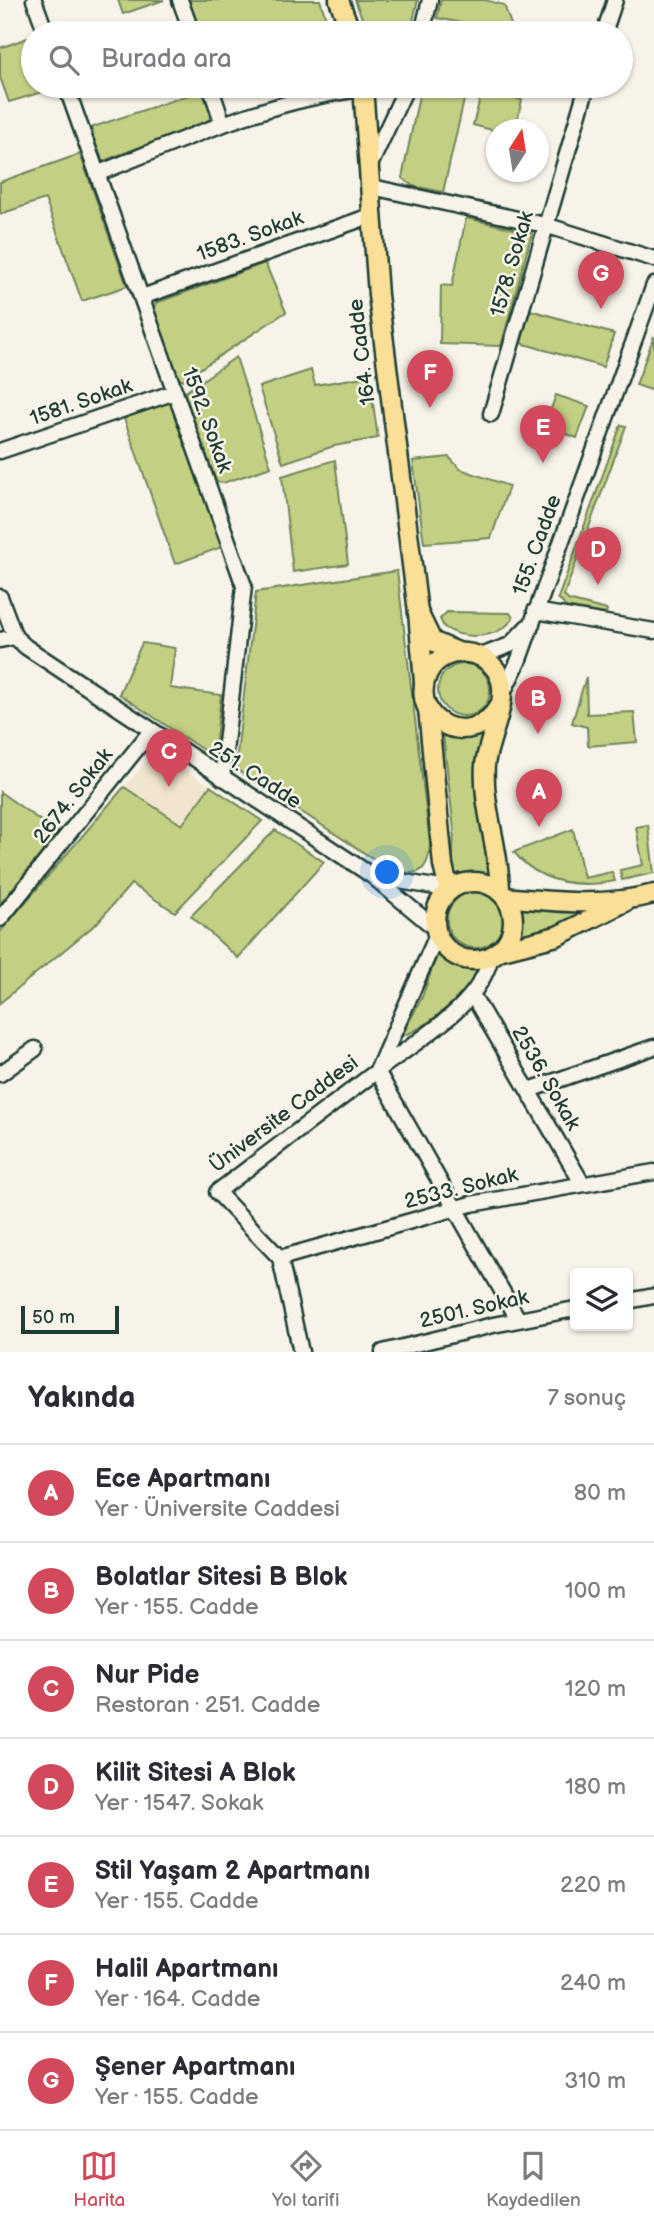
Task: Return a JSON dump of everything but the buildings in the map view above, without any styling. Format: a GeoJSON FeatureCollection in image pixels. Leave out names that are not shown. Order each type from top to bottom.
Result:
{"type":"FeatureCollection","features":[{"type":"Feature","properties":{"kind":"main road"},"geometry":{"type":"LineString","coordinates":[[338,0],[346,21]]}},
{"type":"Feature","properties":{"kind":"main road","name":"164. Cadde"},"geometry":{"type":"LineString","coordinates":[[364,98],[371,163],[378,295],[418,612],[424,684]]}},
{"type":"Feature","properties":{"kind":"main road","name":"164. Cadde"},"geometry":{"type":"LineString","coordinates":[[418,612],[432,641],[458,652]]}},
{"type":"Feature","properties":{"kind":"main road"},"geometry":{"type":"LineString","coordinates":[[448,892],[424,684],[437,662],[458,652],[481,656],[497,672],[501,700],[489,745],[484,779],[502,894],[513,916],[513,927],[510,937],[495,953]]}},
{"type":"Feature","properties":{"kind":"main road"},"geometry":{"type":"LineString","coordinates":[[428,709],[436,719],[459,730],[484,724],[501,700]]}},
{"type":"Feature","properties":{"kind":"main road"},"geometry":{"type":"LineString","coordinates":[[628,901],[572,902],[502,894],[477,882],[462,884],[448,892],[436,912],[437,932],[452,953],[473,960],[557,936],[628,901],[654,894]]}},
{"type":"Feature","properties":{"kind":"street"},"geometry":{"type":"LineString","coordinates":[[34,0],[42,21]]}},
{"type":"Feature","properties":{"kind":"street"},"geometry":{"type":"LineString","coordinates":[[180,0],[188,21]]}},
{"type":"Feature","properties":{"kind":"street"},"geometry":{"type":"LineString","coordinates":[[425,21],[430,0]]}},
{"type":"Feature","properties":{"kind":"street"},"geometry":{"type":"LineString","coordinates":[[608,21],[615,0]]}},
{"type":"Feature","properties":{"kind":"street","name":"1592. Sokak"},"geometry":{"type":"LineString","coordinates":[[71,98],[244,586],[222,778]]}},
{"type":"Feature","properties":{"kind":"street"},"geometry":{"type":"LineString","coordinates":[[214,98],[223,124]]}},
{"type":"Feature","properties":{"kind":"street"},"geometry":{"type":"LineString","coordinates":[[99,173],[223,124],[313,98]]}},
{"type":"Feature","properties":{"kind":"street"},"geometry":{"type":"LineString","coordinates":[[371,163],[401,98]]}},
{"type":"Feature","properties":{"kind":"street","name":"1578. Sokak"},"geometry":{"type":"LineString","coordinates":[[491,414],[583,98]]}},
{"type":"Feature","properties":{"kind":"street"},"geometry":{"type":"LineString","coordinates":[[372,187],[545,225],[654,259]]}},
{"type":"Feature","properties":{"kind":"street","name":"1583. Sokak"},"geometry":{"type":"LineString","coordinates":[[142,298],[373,215]]}},
{"type":"Feature","properties":{"kind":"street","name":"155. Cadde"},"geometry":{"type":"LineString","coordinates":[[501,700],[518,662],[532,617],[654,285]]}},
{"type":"Feature","properties":{"kind":"street","name":"1581. Sokak"},"geometry":{"type":"LineString","coordinates":[[0,451],[175,392]]}},
{"type":"Feature","properties":{"kind":"street","name":"251. Cadde"},"geometry":{"type":"LineString","coordinates":[[0,597],[7,638],[371,876],[437,932]]}},
{"type":"Feature","properties":{"kind":"street"},"geometry":{"type":"LineString","coordinates":[[532,617],[654,631]]}},
{"type":"Feature","properties":{"kind":"street","name":"155. Cadde"},"geometry":{"type":"LineString","coordinates":[[481,656],[510,645],[532,617]]}},
{"type":"Feature","properties":{"kind":"street","name":"2674. Sokak"},"geometry":{"type":"LineString","coordinates":[[0,919],[151,731]]}},
{"type":"Feature","properties":{"kind":"street","name":"251. Cadde"},"geometry":{"type":"LineString","coordinates":[[371,876],[435,887],[448,892]]}},
{"type":"Feature","properties":{"kind":"street","name":"Üniversite Caddesi"},"geometry":{"type":"LineString","coordinates":[[377,1071],[437,932]]}},
{"type":"Feature","properties":{"kind":"street","name":"Üniversite Caddesi"},"geometry":{"type":"LineString","coordinates":[[281,1258],[218,1192],[473,996],[495,953]]}},
{"type":"Feature","properties":{"kind":"street","name":"2536. Sokak"},"geometry":{"type":"LineString","coordinates":[[473,996],[582,1183]]}},
{"type":"Feature","properties":{"kind":"street"},"geometry":{"type":"LineString","coordinates":[[529,1090],[654,1047]]}},
{"type":"Feature","properties":{"kind":"street"},"geometry":{"type":"LineString","coordinates":[[0,1074],[35,1049]]}},
{"type":"Feature","properties":{"kind":"street"},"geometry":{"type":"LineString","coordinates":[[377,1071],[457,1208],[518,1320]]}},
{"type":"Feature","properties":{"kind":"street","name":"2533. Sokak"},"geometry":{"type":"LineString","coordinates":[[281,1258],[457,1208],[582,1183],[654,1172]]}},
{"type":"Feature","properties":{"kind":"street"},"geometry":{"type":"LineString","coordinates":[[281,1258],[300,1352]]}},
{"type":"Feature","properties":{"kind":"street"},"geometry":{"type":"LineString","coordinates":[[633,1300],[654,1296]]}},
{"type":"Feature","properties":{"kind":"street","name":"2501. Sokak"},"geometry":{"type":"LineString","coordinates":[[383,1352],[570,1310]]}},
{"type":"Feature","properties":{"kind":"shaded area"},"geometry":{"type":"Polygon","coordinates":[[[163,755],[210,786],[182,826],[124,787],[149,759],[163,755]]]}},
{"type":"Feature","properties":{"kind":"green space"},"geometry":{"type":"Polygon","coordinates":[[[118,0],[164,0],[123,14],[118,0]]]}},
{"type":"Feature","properties":{"kind":"green space"},"geometry":{"type":"Polygon","coordinates":[[[189,0],[320,0],[327,21],[196,21],[189,0]]]}},
{"type":"Feature","properties":{"kind":"green space"},"geometry":{"type":"Polygon","coordinates":[[[355,0],[418,0],[413,21],[363,21],[355,0]]]}},
{"type":"Feature","properties":{"kind":"green space"},"geometry":{"type":"Polygon","coordinates":[[[441,0],[485,0],[504,5],[510,21],[452,21],[437,18],[441,0]]]}},
{"type":"Feature","properties":{"kind":"green space"},"geometry":{"type":"Polygon","coordinates":[[[21,40],[22,98],[9,102],[0,77],[0,48],[21,40]]]}},
{"type":"Feature","properties":{"kind":"green space"},"geometry":{"type":"Polygon","coordinates":[[[179,98],[207,98],[212,114],[207,122],[103,161],[91,133],[93,127],[179,98]]]}},
{"type":"Feature","properties":{"kind":"green space"},"geometry":{"type":"Polygon","coordinates":[[[419,98],[464,98],[443,192],[413,186],[402,178],[419,98]]]}},
{"type":"Feature","properties":{"kind":"green space"},"geometry":{"type":"Polygon","coordinates":[[[480,98],[522,100],[517,119],[486,119],[486,128],[473,125],[480,98]]]}},
{"type":"Feature","properties":{"kind":"green space"},"geometry":{"type":"Polygon","coordinates":[[[80,154],[127,286],[82,301],[45,199],[0,214],[0,182],[80,154]]]}},
{"type":"Feature","properties":{"kind":"green space"},"geometry":{"type":"Polygon","coordinates":[[[466,218],[532,233],[501,346],[440,344],[441,285],[452,286],[466,218]]]}},
{"type":"Feature","properties":{"kind":"green space"},"geometry":{"type":"Polygon","coordinates":[[[265,263],[286,312],[183,380],[177,379],[154,308],[156,303],[265,263]]]}},
{"type":"Feature","properties":{"kind":"green space"},"geometry":{"type":"Polygon","coordinates":[[[530,310],[614,334],[603,367],[521,343],[530,310]]]}},
{"type":"Feature","properties":{"kind":"green space"},"geometry":{"type":"Polygon","coordinates":[[[654,336],[654,391],[636,385],[654,336]]]}},
{"type":"Feature","properties":{"kind":"green space"},"geometry":{"type":"Polygon","coordinates":[[[236,357],[271,467],[223,483],[216,481],[184,393],[236,357]]]}},
{"type":"Feature","properties":{"kind":"green space"},"geometry":{"type":"Polygon","coordinates":[[[311,370],[315,385],[369,376],[378,438],[334,446],[283,463],[259,387],[311,370]]]}},
{"type":"Feature","properties":{"kind":"green space"},"geometry":{"type":"Polygon","coordinates":[[[556,395],[589,406],[577,438],[545,426],[556,395]]]}},
{"type":"Feature","properties":{"kind":"green space"},"geometry":{"type":"Polygon","coordinates":[[[170,402],[222,547],[175,564],[124,418],[170,402]]]}},
{"type":"Feature","properties":{"kind":"green space"},"geometry":{"type":"Polygon","coordinates":[[[621,425],[626,426],[564,595],[568,600],[607,610],[606,614],[566,607],[558,598],[621,425]]]}},
{"type":"Feature","properties":{"kind":"green space"},"geometry":{"type":"Polygon","coordinates":[[[449,457],[460,469],[509,486],[491,538],[424,543],[413,461],[449,457]]]}},
{"type":"Feature","properties":{"kind":"green space"},"geometry":{"type":"Polygon","coordinates":[[[335,460],[348,564],[293,572],[282,476],[335,460]]]}},
{"type":"Feature","properties":{"kind":"green space"},"geometry":{"type":"Polygon","coordinates":[[[397,571],[430,843],[427,862],[418,872],[412,873],[386,867],[239,771],[236,763],[256,592],[397,571]]]}},
{"type":"Feature","properties":{"kind":"green space"},"geometry":{"type":"Polygon","coordinates":[[[447,612],[510,613],[513,618],[507,625],[491,634],[471,636],[444,627],[440,619],[447,612]]]}},
{"type":"Feature","properties":{"kind":"green space"},"geometry":{"type":"Polygon","coordinates":[[[142,643],[175,648],[170,688],[221,695],[215,747],[203,750],[119,694],[142,643]]]}},
{"type":"Feature","properties":{"kind":"green space"},"geometry":{"type":"Polygon","coordinates":[[[464,664],[483,671],[490,690],[483,709],[464,716],[445,709],[438,690],[445,671],[464,664]]]}},
{"type":"Feature","properties":{"kind":"green space"},"geometry":{"type":"Polygon","coordinates":[[[586,677],[587,714],[634,712],[637,742],[588,746],[587,727],[572,723],[586,677]]]}},
{"type":"Feature","properties":{"kind":"green space"},"geometry":{"type":"Polygon","coordinates":[[[483,733],[478,771],[479,805],[493,876],[475,872],[452,874],[454,830],[443,734],[463,737],[483,733]]]}},
{"type":"Feature","properties":{"kind":"green space"},"geometry":{"type":"Polygon","coordinates":[[[210,786],[262,821],[175,912],[131,884],[97,923],[0,1003],[0,932],[124,787],[182,825],[210,786]]]}},
{"type":"Feature","properties":{"kind":"green space"},"geometry":{"type":"Polygon","coordinates":[[[0,792],[58,833],[0,904],[0,792]]]}},
{"type":"Feature","properties":{"kind":"green space"},"geometry":{"type":"Polygon","coordinates":[[[648,825],[654,873],[622,880],[620,870],[643,865],[636,827],[648,825]]]}},
{"type":"Feature","properties":{"kind":"green space"},"geometry":{"type":"Polygon","coordinates":[[[573,829],[584,878],[612,872],[615,881],[587,884],[560,881],[535,871],[514,852],[573,829]]]}},
{"type":"Feature","properties":{"kind":"green space"},"geometry":{"type":"Polygon","coordinates":[[[275,830],[324,862],[238,958],[191,916],[275,830]]]}},
{"type":"Feature","properties":{"kind":"green space"},"geometry":{"type":"Polygon","coordinates":[[[475,892],[486,894],[495,900],[501,909],[501,931],[495,940],[486,946],[475,948],[464,946],[455,940],[449,931],[447,920],[449,909],[455,900],[464,894],[475,892]]]}},
{"type":"Feature","properties":{"kind":"green space"},"geometry":{"type":"Polygon","coordinates":[[[520,904],[607,910],[515,941],[521,927],[520,904]]]}},
{"type":"Feature","properties":{"kind":"green space"},"geometry":{"type":"Polygon","coordinates":[[[438,952],[460,963],[481,966],[468,986],[447,1007],[423,1025],[402,1036],[422,997],[438,952]]]}},
{"type":"Feature","properties":{"kind":"place","name":"Şener Apartmanı"},"geometry":{"type":"Point","coordinates":[601,309]}},
{"type":"Feature","properties":{"kind":"place","name":"Halil Apartmanı"},"geometry":{"type":"Point","coordinates":[430,408]}},
{"type":"Feature","properties":{"kind":"place","name":"Stil Yaşam 2 Apartmanı"},"geometry":{"type":"Point","coordinates":[543,463]}},
{"type":"Feature","properties":{"kind":"place","name":"Kilit Sitesi A Blok"},"geometry":{"type":"Point","coordinates":[598,585]}},
{"type":"Feature","properties":{"kind":"place","name":"Bolatlar Sitesi B Blok"},"geometry":{"type":"Point","coordinates":[538,734]}},
{"type":"Feature","properties":{"kind":"place","name":"Nur Pide"},"geometry":{"type":"Point","coordinates":[169,787]}},
{"type":"Feature","properties":{"kind":"place","name":"Ece Apartmanı"},"geometry":{"type":"Point","coordinates":[539,827]}}]}
